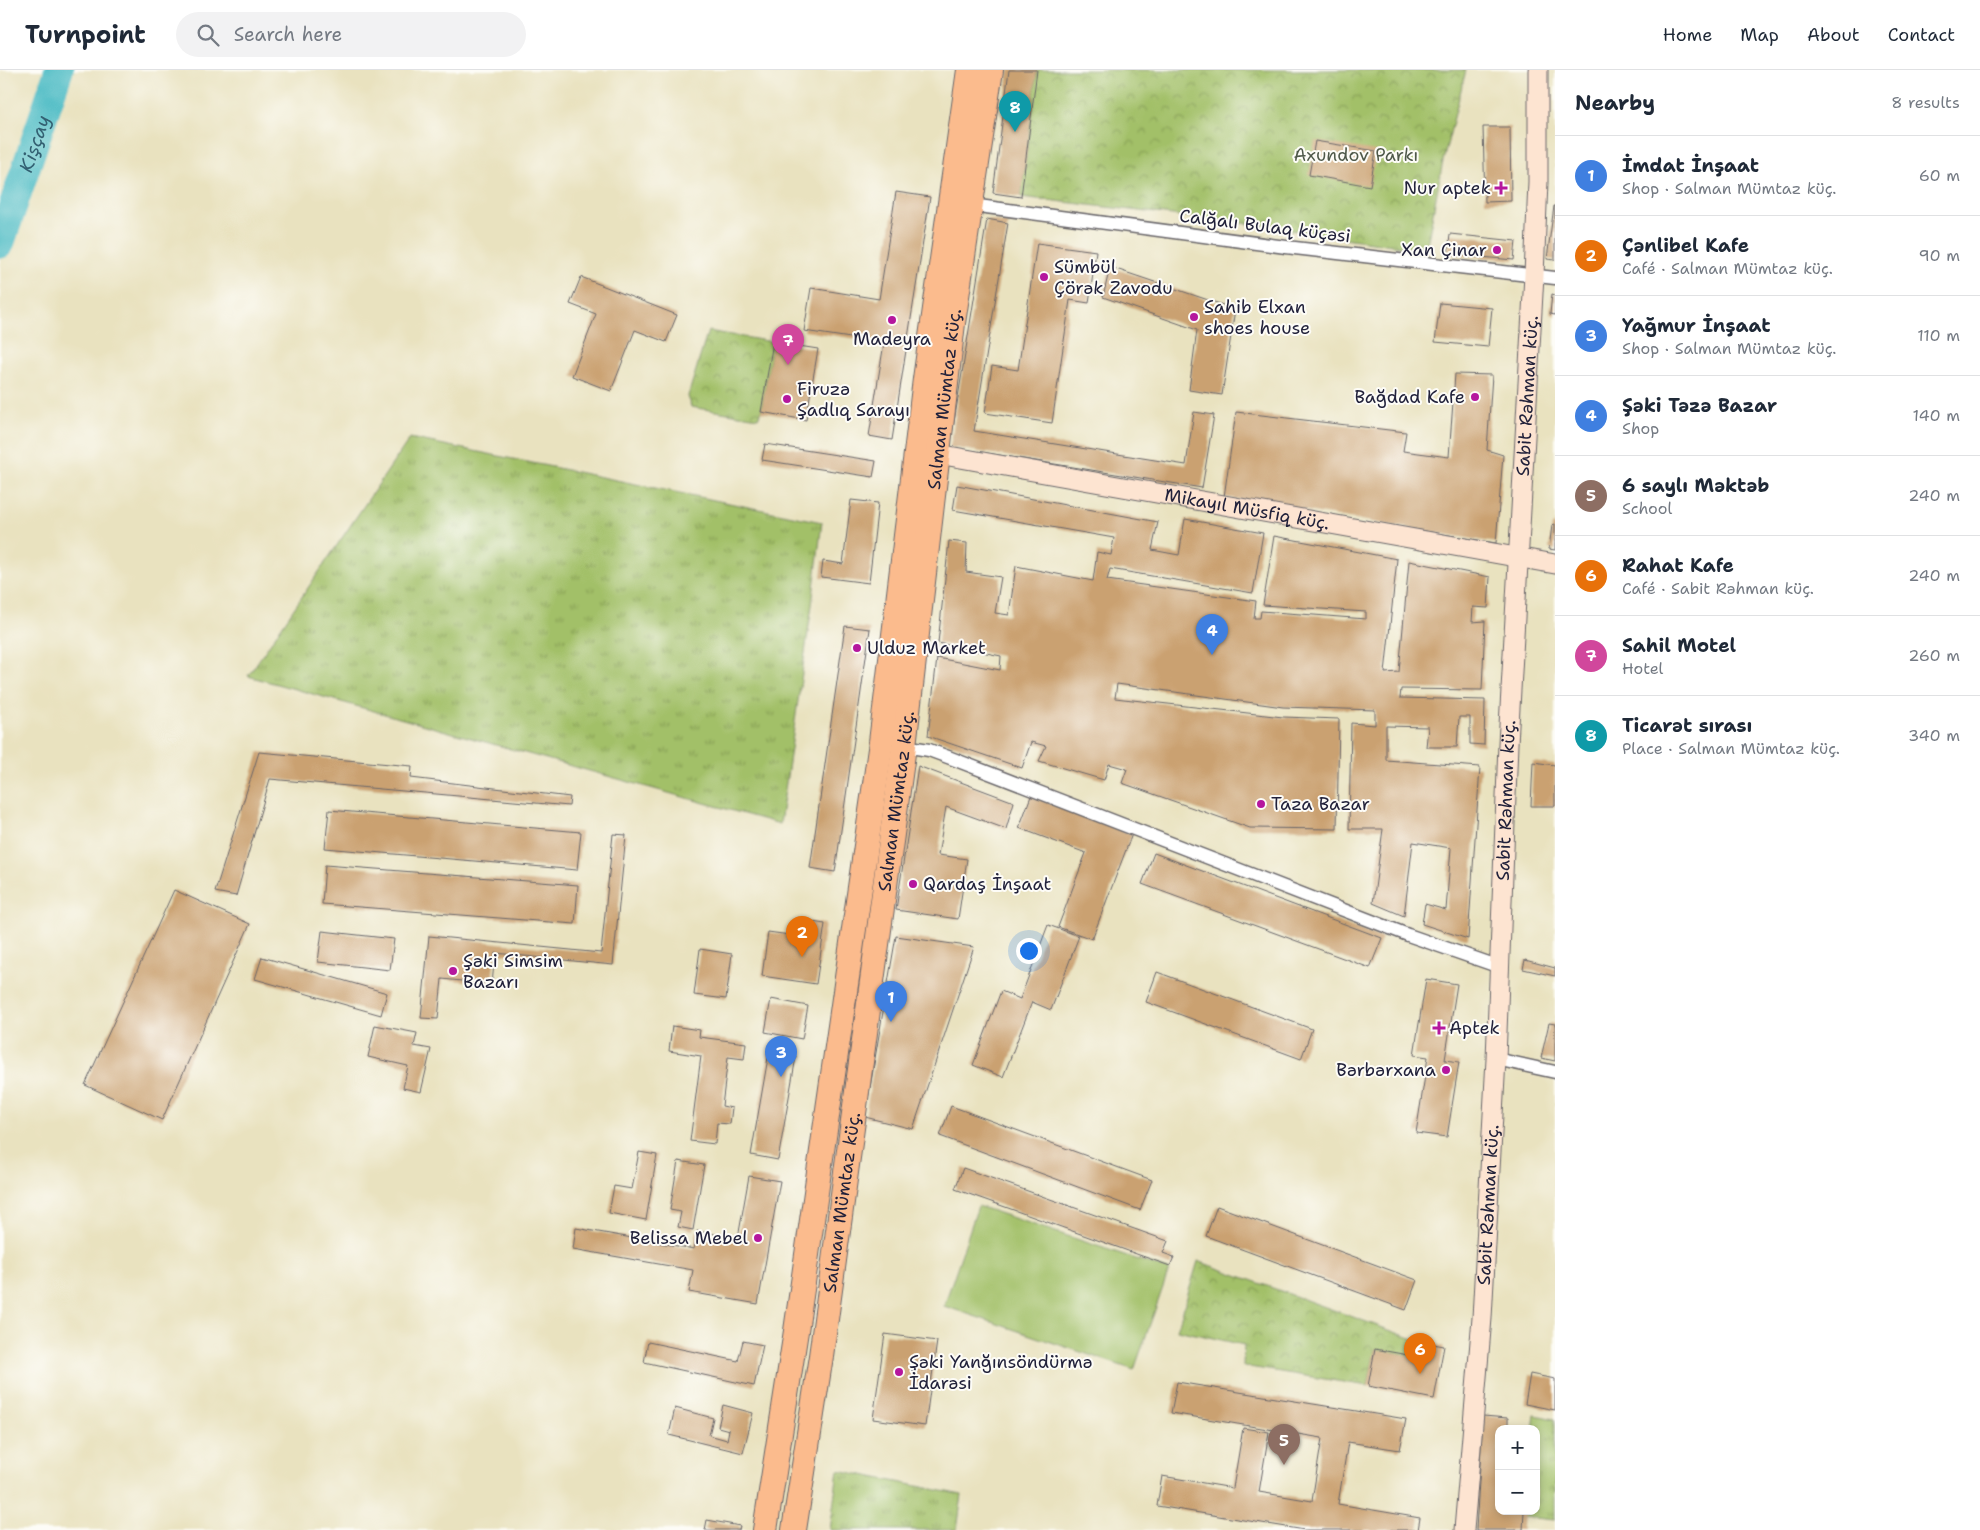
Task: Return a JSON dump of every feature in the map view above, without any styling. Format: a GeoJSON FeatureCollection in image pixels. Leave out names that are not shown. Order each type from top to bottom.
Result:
{"type":"FeatureCollection","features":[{"type":"Feature","properties":{"kind":"highway"},"geometry":{"type":"LineString","coordinates":[[765,1530],[793,1352],[881,742],[917,442],[961,203],[969,70]]}},
{"type":"Feature","properties":{"kind":"highway","name":"Salman Mümtaz küç."},"geometry":{"type":"LineString","coordinates":[[794,1530],[821,1356],[904,746],[951,341],[961,203],[991,70]]}},
{"type":"Feature","properties":{"kind":"highway"},"geometry":{"type":"LineString","coordinates":[[858,894],[883,898]]}},
{"type":"Feature","properties":{"kind":"highway"},"geometry":{"type":"LineString","coordinates":[[848,969],[873,973]]}},
{"type":"Feature","properties":{"kind":"highway"},"geometry":{"type":"LineString","coordinates":[[793,1352],[821,1356]]}},
{"type":"Feature","properties":{"kind":"main road","name":"Sabit Rəhman küç."},"geometry":{"type":"LineString","coordinates":[[1464,1530],[1482,1318],[1496,1059],[1505,812],[1538,182],[1538,70]]}},
{"type":"Feature","properties":{"kind":"main road","name":"Mikayıl Müsfiq küç."},"geometry":{"type":"LineString","coordinates":[[938,454],[1555,564]]}},
{"type":"Feature","properties":{"kind":"street","name":"Calğalı Bulaq küçəsi"},"geometry":{"type":"LineString","coordinates":[[961,203],[1286,247],[1555,278]]}},
{"type":"Feature","properties":{"kind":"street"},"geometry":{"type":"LineString","coordinates":[[904,746],[929,750],[948,757],[1408,935],[1500,967]]}},
{"type":"Feature","properties":{"kind":"street"},"geometry":{"type":"LineString","coordinates":[[1496,1059],[1555,1072]]}},
{"type":"Feature","properties":{"kind":"green space","name":"Axundov Parkı"},"geometry":{"type":"Polygon","coordinates":[[[1037,70],[1466,70],[1443,161],[1426,250],[1249,224],[1021,197],[1037,70]]]}},
{"type":"Feature","properties":{"kind":"green space"},"geometry":{"type":"Polygon","coordinates":[[[708,331],[773,342],[761,412],[758,418],[691,407],[688,396],[708,331]]]}},
{"type":"Feature","properties":{"kind":"green space"},"geometry":{"type":"Polygon","coordinates":[[[410,438],[822,522],[812,605],[780,824],[248,676],[410,438]]]}},
{"type":"Feature","properties":{"kind":"green space"},"geometry":{"type":"Polygon","coordinates":[[[978,1206],[1169,1270],[1134,1370],[944,1306],[978,1206]]]}},
{"type":"Feature","properties":{"kind":"green space"},"geometry":{"type":"Polygon","coordinates":[[[1198,1261],[1422,1342],[1419,1357],[1375,1349],[1368,1386],[1243,1366],[1244,1345],[1177,1330],[1198,1261]]]}},
{"type":"Feature","properties":{"kind":"green space"},"geometry":{"type":"Polygon","coordinates":[[[1535,1415],[1555,1419],[1555,1520],[1524,1517],[1524,1515],[1540,1515],[1540,1425],[1534,1425],[1535,1415]]]}},
{"type":"Feature","properties":{"kind":"green space"},"geometry":{"type":"Polygon","coordinates":[[[838,1470],[962,1495],[957,1530],[830,1530],[838,1470]]]}},
{"type":"Feature","properties":{"kind":"building"},"geometry":{"type":"Polygon","coordinates":[[[1009,70],[1037,70],[1021,197],[993,193],[1009,70]]]}},
{"type":"Feature","properties":{"kind":"building"},"geometry":{"type":"Polygon","coordinates":[[[1483,127],[1510,127],[1511,201],[1485,202],[1483,127]]]}},
{"type":"Feature","properties":{"kind":"building"},"geometry":{"type":"Polygon","coordinates":[[[1315,141],[1376,151],[1370,186],[1309,175],[1315,141]]]}},
{"type":"Feature","properties":{"kind":"building"},"geometry":{"type":"Polygon","coordinates":[[[896,192],[930,197],[892,440],[869,436],[884,343],[804,331],[811,288],[879,299],[896,192]]]}},
{"type":"Feature","properties":{"kind":"building"},"geometry":{"type":"Polygon","coordinates":[[[1555,206],[1555,260],[1547,259],[1555,206]]]}},
{"type":"Feature","properties":{"kind":"building"},"geometry":{"type":"Polygon","coordinates":[[[987,219],[1008,223],[974,431],[1186,465],[1194,412],[1214,415],[1202,488],[950,447],[987,219]]]}},
{"type":"Feature","properties":{"kind":"building"},"geometry":{"type":"Polygon","coordinates":[[[1450,234],[1516,241],[1514,260],[1448,254],[1450,234]]]}},
{"type":"Feature","properties":{"kind":"building"},"geometry":{"type":"Polygon","coordinates":[[[1037,243],[1096,251],[1089,303],[1070,300],[1052,423],[985,413],[992,366],[1018,370],[1037,243]]]}},
{"type":"Feature","properties":{"kind":"building"},"geometry":{"type":"Polygon","coordinates":[[[1110,267],[1235,309],[1222,395],[1189,390],[1197,330],[1103,297],[1110,267]]]}},
{"type":"Feature","properties":{"kind":"building"},"geometry":{"type":"Polygon","coordinates":[[[581,277],[677,315],[666,342],[635,330],[611,391],[572,376],[596,314],[570,304],[581,277]]]}},
{"type":"Feature","properties":{"kind":"building"},"geometry":{"type":"Polygon","coordinates":[[[1552,294],[1555,295],[1555,315],[1550,314],[1552,294]]]}},
{"type":"Feature","properties":{"kind":"building"},"geometry":{"type":"Polygon","coordinates":[[[1440,303],[1492,308],[1488,347],[1435,342],[1440,303]]]}},
{"type":"Feature","properties":{"kind":"building"},"geometry":{"type":"Polygon","coordinates":[[[773,342],[818,349],[806,420],[761,412],[773,342]]]}},
{"type":"Feature","properties":{"kind":"building"},"geometry":{"type":"Polygon","coordinates":[[[1455,374],[1492,375],[1487,450],[1503,455],[1496,543],[1224,497],[1236,412],[1406,432],[1403,451],[1449,457],[1455,374]]]}},
{"type":"Feature","properties":{"kind":"building"},"geometry":{"type":"Polygon","coordinates":[[[765,444],[876,461],[873,477],[762,460],[765,444]]]}},
{"type":"Feature","properties":{"kind":"building"},"geometry":{"type":"Polygon","coordinates":[[[957,485],[1158,522],[1152,550],[1179,555],[1185,519],[1263,533],[1253,593],[1110,569],[1107,580],[1256,601],[1254,618],[1260,618],[1261,611],[1366,619],[1366,612],[1263,605],[1274,536],[1397,559],[1385,673],[1399,672],[1409,561],[1490,577],[1488,608],[1473,607],[1472,622],[1485,621],[1482,690],[1401,689],[1400,698],[1485,700],[1484,745],[1470,744],[1470,717],[1459,717],[1457,747],[1426,747],[1428,727],[1386,726],[1386,760],[1480,767],[1468,939],[1422,924],[1425,904],[1446,910],[1451,848],[1413,842],[1404,916],[1373,903],[1383,829],[1349,829],[1351,723],[1375,725],[1375,710],[1283,707],[1117,684],[1115,698],[1283,717],[1339,719],[1337,829],[1250,828],[1122,783],[1127,769],[1109,764],[1104,780],[1039,761],[1046,746],[1031,742],[1022,768],[928,736],[937,658],[1000,670],[1001,656],[938,643],[949,541],[967,543],[966,572],[1001,577],[995,613],[1009,615],[1016,566],[1093,581],[1097,552],[1111,555],[1114,538],[953,510],[957,485]]]}},
{"type":"Feature","properties":{"kind":"building"},"geometry":{"type":"Polygon","coordinates":[[[851,500],[878,503],[869,583],[821,577],[823,561],[843,564],[851,500]]]}},
{"type":"Feature","properties":{"kind":"building"},"geometry":{"type":"Polygon","coordinates":[[[1555,524],[1555,550],[1549,549],[1552,525],[1555,524]]]}},
{"type":"Feature","properties":{"kind":"building"},"geometry":{"type":"Polygon","coordinates":[[[845,626],[870,629],[835,872],[810,868],[845,626]]]}},
{"type":"Feature","properties":{"kind":"building"},"geometry":{"type":"Polygon","coordinates":[[[259,752],[412,766],[411,778],[570,797],[569,806],[270,779],[236,896],[215,892],[259,752]]]}},
{"type":"Feature","properties":{"kind":"building"},"geometry":{"type":"Polygon","coordinates":[[[1533,762],[1555,765],[1555,806],[1531,806],[1533,762]]]}},
{"type":"Feature","properties":{"kind":"building"},"geometry":{"type":"Polygon","coordinates":[[[918,766],[1014,802],[1006,829],[946,807],[938,855],[967,859],[958,919],[896,910],[918,766]]]}},
{"type":"Feature","properties":{"kind":"building"},"geometry":{"type":"Polygon","coordinates":[[[1031,796],[1132,834],[1092,939],[1058,927],[1086,853],[1019,828],[1031,796]]]}},
{"type":"Feature","properties":{"kind":"building"},"geometry":{"type":"Polygon","coordinates":[[[329,810],[581,832],[577,870],[325,848],[329,810]]]}},
{"type":"Feature","properties":{"kind":"building"},"geometry":{"type":"Polygon","coordinates":[[[613,834],[626,835],[613,965],[495,953],[492,984],[442,979],[438,1019],[421,1018],[429,936],[601,953],[613,834]]]}},
{"type":"Feature","properties":{"kind":"building"},"geometry":{"type":"Polygon","coordinates":[[[1154,853],[1382,938],[1370,968],[1142,884],[1154,853]]]}},
{"type":"Feature","properties":{"kind":"building"},"geometry":{"type":"Polygon","coordinates":[[[325,865],[578,885],[575,924],[322,904],[325,865]]]}},
{"type":"Feature","properties":{"kind":"building"},"geometry":{"type":"Polygon","coordinates":[[[174,890],[250,924],[162,1120],[85,1085],[174,890]]]}},
{"type":"Feature","properties":{"kind":"building"},"geometry":{"type":"Polygon","coordinates":[[[800,920],[825,924],[816,984],[762,976],[768,932],[797,936],[800,920]]]}},
{"type":"Feature","properties":{"kind":"building"},"geometry":{"type":"Polygon","coordinates":[[[1048,925],[1079,936],[1051,1010],[1032,1002],[1003,1077],[973,1065],[1001,991],[1020,999],[1048,925]]]}},
{"type":"Feature","properties":{"kind":"building"},"geometry":{"type":"Polygon","coordinates":[[[322,931],[394,939],[390,970],[318,962],[322,931]]]}},
{"type":"Feature","properties":{"kind":"building"},"geometry":{"type":"Polygon","coordinates":[[[896,936],[974,947],[913,1129],[865,1117],[896,936]]]}},
{"type":"Feature","properties":{"kind":"building"},"geometry":{"type":"Polygon","coordinates":[[[700,949],[732,954],[726,999],[694,995],[700,949]]]}},
{"type":"Feature","properties":{"kind":"building"},"geometry":{"type":"Polygon","coordinates":[[[262,957],[387,993],[381,1015],[255,979],[262,957]]]}},
{"type":"Feature","properties":{"kind":"building"},"geometry":{"type":"Polygon","coordinates":[[[1525,960],[1555,968],[1555,976],[1523,969],[1525,960]]]}},
{"type":"Feature","properties":{"kind":"building"},"geometry":{"type":"Polygon","coordinates":[[[1157,972],[1312,1029],[1301,1059],[1146,1002],[1157,972]]]}},
{"type":"Feature","properties":{"kind":"building"},"geometry":{"type":"Polygon","coordinates":[[[1426,979],[1457,984],[1445,1060],[1459,1062],[1447,1137],[1416,1133],[1428,1057],[1414,1055],[1426,979]]]}},
{"type":"Feature","properties":{"kind":"building"},"geometry":{"type":"Polygon","coordinates":[[[771,999],[808,1006],[802,1039],[765,1032],[771,999]]]}},
{"type":"Feature","properties":{"kind":"building"},"geometry":{"type":"Polygon","coordinates":[[[1549,1023],[1555,1024],[1555,1061],[1541,1058],[1549,1023]]]}},
{"type":"Feature","properties":{"kind":"building"},"geometry":{"type":"Polygon","coordinates":[[[375,1025],[417,1033],[414,1046],[431,1049],[421,1092],[403,1088],[408,1066],[368,1057],[375,1025]]]}},
{"type":"Feature","properties":{"kind":"building"},"geometry":{"type":"Polygon","coordinates":[[[672,1026],[700,1030],[699,1037],[746,1043],[744,1059],[728,1057],[722,1106],[732,1108],[730,1124],[717,1123],[715,1144],[690,1141],[701,1056],[669,1051],[672,1026]]]}},
{"type":"Feature","properties":{"kind":"building"},"geometry":{"type":"Polygon","coordinates":[[[769,1052],[796,1057],[778,1160],[751,1155],[769,1052]]]}},
{"type":"Feature","properties":{"kind":"building"},"geometry":{"type":"Polygon","coordinates":[[[951,1106],[1152,1180],[1140,1210],[940,1136],[951,1106]]]}},
{"type":"Feature","properties":{"kind":"building"},"geometry":{"type":"Polygon","coordinates":[[[639,1152],[657,1155],[646,1220],[609,1213],[614,1186],[632,1189],[639,1152]]]}},
{"type":"Feature","properties":{"kind":"building"},"geometry":{"type":"Polygon","coordinates":[[[678,1161],[704,1165],[693,1230],[678,1227],[681,1212],[670,1210],[678,1161]]]}},
{"type":"Feature","properties":{"kind":"building"},"geometry":{"type":"Polygon","coordinates":[[[963,1168],[1168,1241],[1163,1253],[1174,1257],[1170,1266],[955,1189],[963,1168]]]}},
{"type":"Feature","properties":{"kind":"building"},"geometry":{"type":"Polygon","coordinates":[[[749,1176],[780,1181],[758,1304],[689,1292],[693,1270],[573,1249],[576,1228],[694,1249],[697,1231],[738,1238],[749,1176]]]}},
{"type":"Feature","properties":{"kind":"building"},"geometry":{"type":"Polygon","coordinates":[[[1217,1206],[1417,1280],[1406,1310],[1206,1236],[1217,1206]]]}},
{"type":"Feature","properties":{"kind":"building"},"geometry":{"type":"Polygon","coordinates":[[[885,1334],[937,1341],[925,1426],[873,1419],[885,1334]]]}},
{"type":"Feature","properties":{"kind":"building"},"geometry":{"type":"Polygon","coordinates":[[[743,1341],[763,1345],[754,1386],[644,1362],[648,1342],[738,1361],[743,1341]]]}},
{"type":"Feature","properties":{"kind":"building"},"geometry":{"type":"Polygon","coordinates":[[[1422,1342],[1444,1346],[1434,1399],[1368,1386],[1375,1349],[1419,1357],[1422,1342]]]}},
{"type":"Feature","properties":{"kind":"building"},"geometry":{"type":"Polygon","coordinates":[[[1530,1374],[1555,1379],[1555,1410],[1525,1404],[1530,1374]]]}},
{"type":"Feature","properties":{"kind":"building"},"geometry":{"type":"Polygon","coordinates":[[[1177,1382],[1406,1419],[1400,1450],[1348,1442],[1338,1504],[1420,1518],[1418,1530],[1305,1530],[1157,1506],[1162,1476],[1233,1488],[1243,1428],[1269,1432],[1259,1492],[1312,1501],[1322,1438],[1171,1413],[1177,1382]]]}},
{"type":"Feature","properties":{"kind":"building"},"geometry":{"type":"Polygon","coordinates":[[[723,1405],[753,1413],[743,1453],[669,1435],[675,1408],[713,1418],[709,1435],[727,1440],[729,1430],[718,1427],[723,1405]]]}},
{"type":"Feature","properties":{"kind":"building"},"geometry":{"type":"Polygon","coordinates":[[[1483,1416],[1508,1418],[1508,1425],[1495,1425],[1495,1515],[1524,1515],[1523,1530],[1476,1530],[1483,1416]]]}},
{"type":"Feature","properties":{"kind":"building"},"geometry":{"type":"Polygon","coordinates":[[[707,1520],[740,1526],[739,1530],[705,1530],[707,1520]]]}},
{"type":"Feature","properties":{"kind":"waterway","name":"Kişçay"},"geometry":{"type":"LineString","coordinates":[[0,244],[59,70]]}},
{"type":"Feature","properties":{"kind":"place","name":"Ticarət sırası"},"geometry":{"type":"Point","coordinates":[1015,132]}},
{"type":"Feature","properties":{"kind":"place","name":"Nur aptek"},"geometry":{"type":"Point","coordinates":[1501,188]}},
{"type":"Feature","properties":{"kind":"place","name":"Xan Çinar"},"geometry":{"type":"Point","coordinates":[1497,250]}},
{"type":"Feature","properties":{"kind":"place","name":"Sümbül Çörək Zavodu"},"geometry":{"type":"Point","coordinates":[1044,277]}},
{"type":"Feature","properties":{"kind":"place","name":"Sahib Elxan shoes house"},"geometry":{"type":"Point","coordinates":[1194,317]}},
{"type":"Feature","properties":{"kind":"place","name":"Madeyra"},"geometry":{"type":"Point","coordinates":[892,320]}},
{"type":"Feature","properties":{"kind":"place","name":"Sahil Motel"},"geometry":{"type":"Point","coordinates":[788,365]}},
{"type":"Feature","properties":{"kind":"place","name":"Bağdad Kafe"},"geometry":{"type":"Point","coordinates":[1475,397]}},
{"type":"Feature","properties":{"kind":"place","name":"Firuzə Şadlıq Sarayı"},"geometry":{"type":"Point","coordinates":[787,399]}},
{"type":"Feature","properties":{"kind":"place","name":"Ulduz Market"},"geometry":{"type":"Point","coordinates":[857,648]}},
{"type":"Feature","properties":{"kind":"place","name":"Şəki Təzə Bazar"},"geometry":{"type":"Point","coordinates":[1212,655]}},
{"type":"Feature","properties":{"kind":"place","name":"Taza Bazar"},"geometry":{"type":"Point","coordinates":[1261,804]}},
{"type":"Feature","properties":{"kind":"place","name":"Qardaş İnşaat"},"geometry":{"type":"Point","coordinates":[913,884]}},
{"type":"Feature","properties":{"kind":"place","name":"Çənlibel Kafe"},"geometry":{"type":"Point","coordinates":[802,957]}},
{"type":"Feature","properties":{"kind":"place","name":"Şəki Simsim Bazarı"},"geometry":{"type":"Point","coordinates":[453,971]}},
{"type":"Feature","properties":{"kind":"place","name":"İmdat İnşaat"},"geometry":{"type":"Point","coordinates":[891,1022]}},
{"type":"Feature","properties":{"kind":"place","name":"Aptek"},"geometry":{"type":"Point","coordinates":[1439,1028]}},
{"type":"Feature","properties":{"kind":"place","name":"Bərbərxana"},"geometry":{"type":"Point","coordinates":[1446,1070]}},
{"type":"Feature","properties":{"kind":"place","name":"Yağmur İnşaat"},"geometry":{"type":"Point","coordinates":[781,1077]}},
{"type":"Feature","properties":{"kind":"place","name":"Belissa Mebel"},"geometry":{"type":"Point","coordinates":[758,1238]}},
{"type":"Feature","properties":{"kind":"place","name":"Şəki Yanğınsöndürmə İdarəsi"},"geometry":{"type":"Point","coordinates":[899,1372]}},
{"type":"Feature","properties":{"kind":"place","name":"Rahat Kafe"},"geometry":{"type":"Point","coordinates":[1420,1374]}},
{"type":"Feature","properties":{"kind":"place","name":"6 saylı Məktəb"},"geometry":{"type":"Point","coordinates":[1284,1465]}}]}
